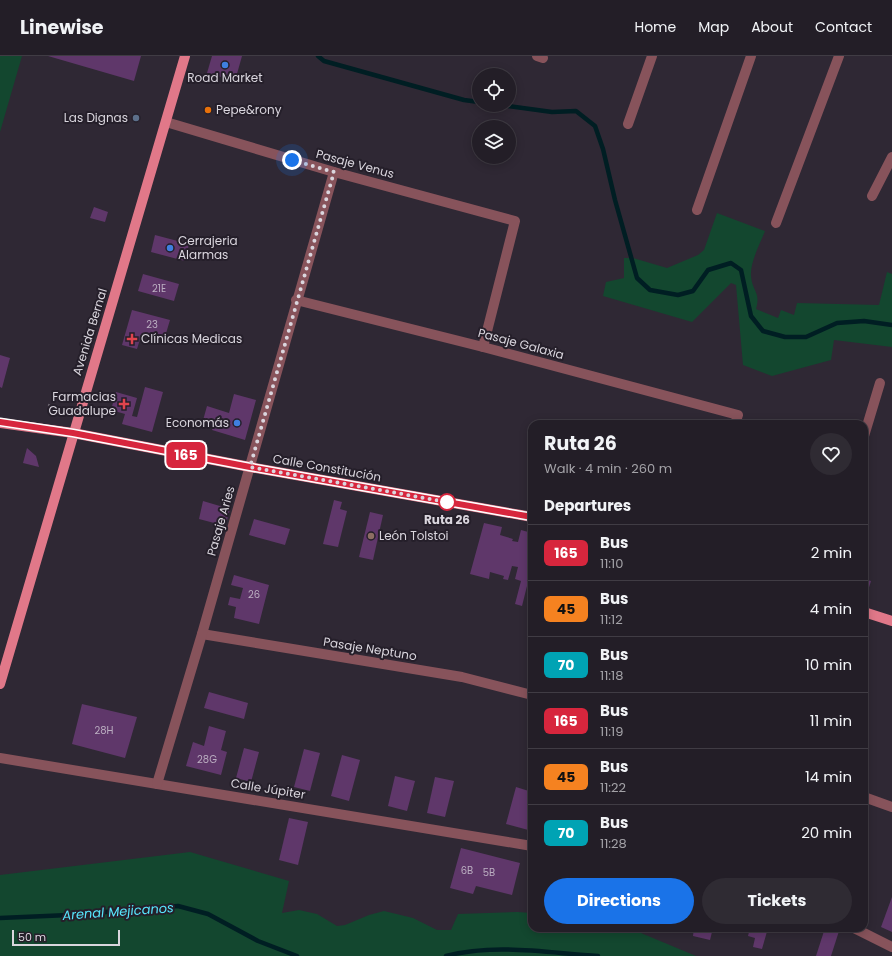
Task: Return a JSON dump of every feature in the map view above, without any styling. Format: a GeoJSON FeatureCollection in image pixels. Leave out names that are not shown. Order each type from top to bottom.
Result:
{"type":"FeatureCollection","features":[{"type":"Feature","properties":{"kind":"main road","name":"Avenida Bernal"},"geometry":{"type":"LineString","coordinates":[[0,684],[185,56]]}},
{"type":"Feature","properties":{"kind":"main road","name":"Calle Constitución"},"geometry":{"type":"LineString","coordinates":[[0,422],[73,433],[250,467],[528,516]]}},
{"type":"Feature","properties":{"kind":"main road"},"geometry":{"type":"LineString","coordinates":[[868,613],[892,621]]}},
{"type":"Feature","properties":{"kind":"street"},"geometry":{"type":"LineString","coordinates":[[628,124],[652,56]]}},
{"type":"Feature","properties":{"kind":"street"},"geometry":{"type":"LineString","coordinates":[[696,210],[751,56]]}},
{"type":"Feature","properties":{"kind":"street"},"geometry":{"type":"LineString","coordinates":[[776,224],[839,56]]}},
{"type":"Feature","properties":{"kind":"street","name":"Pasaje Venus"},"geometry":{"type":"LineString","coordinates":[[166,122],[334,172],[515,221],[483,347]]}},
{"type":"Feature","properties":{"kind":"street"},"geometry":{"type":"LineString","coordinates":[[872,196],[892,157]]}},
{"type":"Feature","properties":{"kind":"street","name":"Pasaje Aries"},"geometry":{"type":"LineString","coordinates":[[157,784],[202,634],[296,300],[334,172]]}},
{"type":"Feature","properties":{"kind":"street","name":"Pasaje Galaxia"},"geometry":{"type":"LineString","coordinates":[[296,300],[483,347],[736,420]]}},
{"type":"Feature","properties":{"kind":"street"},"geometry":{"type":"LineString","coordinates":[[868,423],[880,383]]}},
{"type":"Feature","properties":{"kind":"street","name":"Pasaje Neptuno"},"geometry":{"type":"LineString","coordinates":[[202,634],[462,677],[528,694]]}},
{"type":"Feature","properties":{"kind":"street","name":"Calle Júpiter"},"geometry":{"type":"LineString","coordinates":[[0,758],[528,845]]}},
{"type":"Feature","properties":{"kind":"street"},"geometry":{"type":"LineString","coordinates":[[868,798],[892,807]]}},
{"type":"Feature","properties":{"kind":"street"},"geometry":{"type":"LineString","coordinates":[[862,932],[892,947]]}},
{"type":"Feature","properties":{"kind":"path"},"geometry":{"type":"LineString","coordinates":[[48,405],[58,408]]}},
{"type":"Feature","properties":{"kind":"green space"},"geometry":{"type":"Polygon","coordinates":[[[0,56],[22,56],[0,132],[0,56]]]}},
{"type":"Feature","properties":{"kind":"green space"},"geometry":{"type":"Polygon","coordinates":[[[717,213],[765,231],[752,265],[751,276],[757,295],[756,309],[778,318],[781,310],[794,315],[797,303],[879,305],[887,272],[892,274],[892,347],[834,340],[831,360],[772,376],[743,365],[736,285],[731,283],[692,322],[603,296],[606,282],[624,278],[624,258],[633,258],[667,268],[698,255],[704,250],[717,213]]]}},
{"type":"Feature","properties":{"kind":"green space"},"geometry":{"type":"Polygon","coordinates":[[[190,852],[289,881],[282,913],[299,910],[317,914],[337,926],[345,925],[369,915],[384,911],[413,918],[437,930],[451,930],[458,914],[528,913],[528,932],[639,932],[696,956],[0,956],[0,875],[190,852]]]}},
{"type":"Feature","properties":{"kind":"building"},"geometry":{"type":"Polygon","coordinates":[[[48,56],[141,56],[134,81],[48,56]]]}},
{"type":"Feature","properties":{"kind":"building","name":"Road Market"},"geometry":{"type":"Polygon","coordinates":[[[212,56],[242,56],[235,81],[207,73],[212,56]]]}},
{"type":"Feature","properties":{"kind":"building"},"geometry":{"type":"Polygon","coordinates":[[[94,207],[108,212],[105,222],[90,218],[94,207]]]}},
{"type":"Feature","properties":{"kind":"building","name":"Cerrajeria Alarmas"},"geometry":{"type":"Polygon","coordinates":[[[155,235],[189,244],[185,261],[151,252],[155,235]]]}},
{"type":"Feature","properties":{"kind":"building"},"geometry":{"type":"Polygon","coordinates":[[[143,274],[179,284],[174,301],[138,291],[143,274]]]}},
{"type":"Feature","properties":{"kind":"building"},"geometry":{"type":"Polygon","coordinates":[[[132,310],[170,320],[164,340],[142,333],[137,349],[122,345],[132,310]]]}},
{"type":"Feature","properties":{"kind":"building"},"geometry":{"type":"Polygon","coordinates":[[[0,355],[10,358],[2,388],[0,387],[0,355]]]}},
{"type":"Feature","properties":{"kind":"building"},"geometry":{"type":"Polygon","coordinates":[[[145,387],[163,392],[152,432],[122,424],[125,414],[111,410],[116,392],[137,398],[132,416],[137,417],[145,387]]]}},
{"type":"Feature","properties":{"kind":"building","name":"Economás"},"geometry":{"type":"Polygon","coordinates":[[[234,394],[256,400],[245,440],[212,430],[213,427],[202,424],[207,406],[229,413],[234,394]]]}},
{"type":"Feature","properties":{"kind":"building"},"geometry":{"type":"Polygon","coordinates":[[[27,448],[36,456],[39,467],[23,463],[27,448]]]}},
{"type":"Feature","properties":{"kind":"building"},"geometry":{"type":"Polygon","coordinates":[[[334,500],[342,502],[340,509],[347,511],[338,547],[323,544],[334,500]]]}},
{"type":"Feature","properties":{"kind":"building"},"geometry":{"type":"Polygon","coordinates":[[[203,501],[230,509],[227,520],[219,518],[218,524],[199,519],[203,501]]]}},
{"type":"Feature","properties":{"kind":"building","name":"León Tolstoi"},"geometry":{"type":"Polygon","coordinates":[[[370,512],[383,515],[373,560],[359,557],[370,512]]]}},
{"type":"Feature","properties":{"kind":"building"},"geometry":{"type":"Polygon","coordinates":[[[254,519],[290,529],[285,545],[249,535],[254,519]]]}},
{"type":"Feature","properties":{"kind":"building"},"geometry":{"type":"Polygon","coordinates":[[[484,523],[502,527],[500,535],[513,539],[512,541],[518,542],[521,530],[528,532],[528,582],[522,606],[515,604],[521,581],[515,579],[518,567],[512,566],[508,580],[503,579],[504,576],[490,572],[489,579],[470,574],[484,523]]]}},
{"type":"Feature","properties":{"kind":"building"},"geometry":{"type":"Polygon","coordinates":[[[234,575],[269,585],[259,624],[234,618],[236,607],[228,605],[230,597],[240,599],[243,588],[231,585],[234,575]]]}},
{"type":"Feature","properties":{"kind":"building"},"geometry":{"type":"Polygon","coordinates":[[[868,580],[871,581],[868,591],[868,580]]]}},
{"type":"Feature","properties":{"kind":"building"},"geometry":{"type":"Polygon","coordinates":[[[209,692],[248,703],[244,719],[204,708],[209,692]]]}},
{"type":"Feature","properties":{"kind":"building"},"geometry":{"type":"Polygon","coordinates":[[[82,704],[137,717],[125,758],[72,744],[82,704]]]}},
{"type":"Feature","properties":{"kind":"building"},"geometry":{"type":"Polygon","coordinates":[[[209,726],[226,731],[221,750],[227,752],[221,775],[186,766],[193,742],[204,746],[209,726]]]}},
{"type":"Feature","properties":{"kind":"building"},"geometry":{"type":"Polygon","coordinates":[[[244,748],[259,752],[251,782],[236,778],[244,748]]]}},
{"type":"Feature","properties":{"kind":"building"},"geometry":{"type":"Polygon","coordinates":[[[304,749],[320,753],[310,791],[294,787],[304,749]]]}},
{"type":"Feature","properties":{"kind":"building"},"geometry":{"type":"Polygon","coordinates":[[[342,755],[360,760],[349,801],[331,796],[342,755]]]}},
{"type":"Feature","properties":{"kind":"building"},"geometry":{"type":"Polygon","coordinates":[[[395,776],[415,781],[407,811],[388,806],[395,776]]]}},
{"type":"Feature","properties":{"kind":"building"},"geometry":{"type":"Polygon","coordinates":[[[435,777],[454,781],[445,817],[427,813],[435,777]]]}},
{"type":"Feature","properties":{"kind":"building"},"geometry":{"type":"Polygon","coordinates":[[[516,787],[528,791],[528,830],[506,824],[516,787]]]}},
{"type":"Feature","properties":{"kind":"building"},"geometry":{"type":"Polygon","coordinates":[[[289,818],[308,822],[298,865],[279,860],[289,818]]]}},
{"type":"Feature","properties":{"kind":"building"},"geometry":{"type":"Polygon","coordinates":[[[461,848],[520,863],[512,895],[476,886],[473,894],[450,888],[461,848]]]}},
{"type":"Feature","properties":{"kind":"building"},"geometry":{"type":"Polygon","coordinates":[[[892,897],[892,932],[881,927],[892,897]]]}},
{"type":"Feature","properties":{"kind":"building"},"geometry":{"type":"Polygon","coordinates":[[[694,932],[712,932],[710,940],[693,936],[694,932]]]}},
{"type":"Feature","properties":{"kind":"building"},"geometry":{"type":"Polygon","coordinates":[[[749,932],[767,932],[762,949],[753,947],[755,938],[748,936],[749,932]]]}},
{"type":"Feature","properties":{"kind":"building"},"geometry":{"type":"Polygon","coordinates":[[[824,932],[839,932],[831,956],[816,956],[824,932]]]}},
{"type":"Feature","properties":{"kind":"waterway"},"geometry":{"type":"LineString","coordinates":[[318,56],[324,61],[472,101]]}},
{"type":"Feature","properties":{"kind":"waterway"},"geometry":{"type":"LineString","coordinates":[[516,107],[552,112],[576,111],[595,126],[603,149],[615,200],[637,278],[650,290],[678,295],[693,291],[708,270],[731,263],[741,270],[751,316],[763,331],[785,337],[806,337],[837,323],[864,321],[892,325]]}},
{"type":"Feature","properties":{"kind":"waterway","name":"Arenal Mejicanos"},"geometry":{"type":"LineString","coordinates":[[0,918],[69,915],[178,906],[208,914],[258,941],[297,956]]}},
{"type":"Feature","properties":{"kind":"waterway","name":"Arenal Mejicanos"},"geometry":{"type":"LineString","coordinates":[[446,956],[465,952],[502,949],[598,956]]}},
{"type":"Feature","properties":{"kind":"bus line","name":"165"},"geometry":{"type":"LineString","coordinates":[[0,422],[73,433],[250,467],[528,516]]}},
{"type":"Feature","properties":{"kind":"place","name":"Road Market"},"geometry":{"type":"Point","coordinates":[225,65]}},
{"type":"Feature","properties":{"kind":"place","name":"Pepe&rony"},"geometry":{"type":"Point","coordinates":[208,110]}},
{"type":"Feature","properties":{"kind":"place","name":"Las Dignas"},"geometry":{"type":"Point","coordinates":[136,118]}},
{"type":"Feature","properties":{"kind":"place","name":"Cerrajeria Alarmas"},"geometry":{"type":"Point","coordinates":[170,248]}},
{"type":"Feature","properties":{"kind":"place","name":"Clínicas Medicas"},"geometry":{"type":"Point","coordinates":[132,339]}},
{"type":"Feature","properties":{"kind":"place","name":"Farmacias Guadalupe"},"geometry":{"type":"Point","coordinates":[124,404]}},
{"type":"Feature","properties":{"kind":"place","name":"Economás"},"geometry":{"type":"Point","coordinates":[237,423]}},
{"type":"Feature","properties":{"kind":"place","name":"Ruta 26"},"geometry":{"type":"Point","coordinates":[447,502]}},
{"type":"Feature","properties":{"kind":"place","name":"León Tolstoi"},"geometry":{"type":"Point","coordinates":[371,536]}},
{"type":"Feature","properties":{"kind":"route"},"geometry":{"type":"LineString","coordinates":[[292,160],[334,172],[296,300],[266,414],[250,467],[447,502]]}}]}
